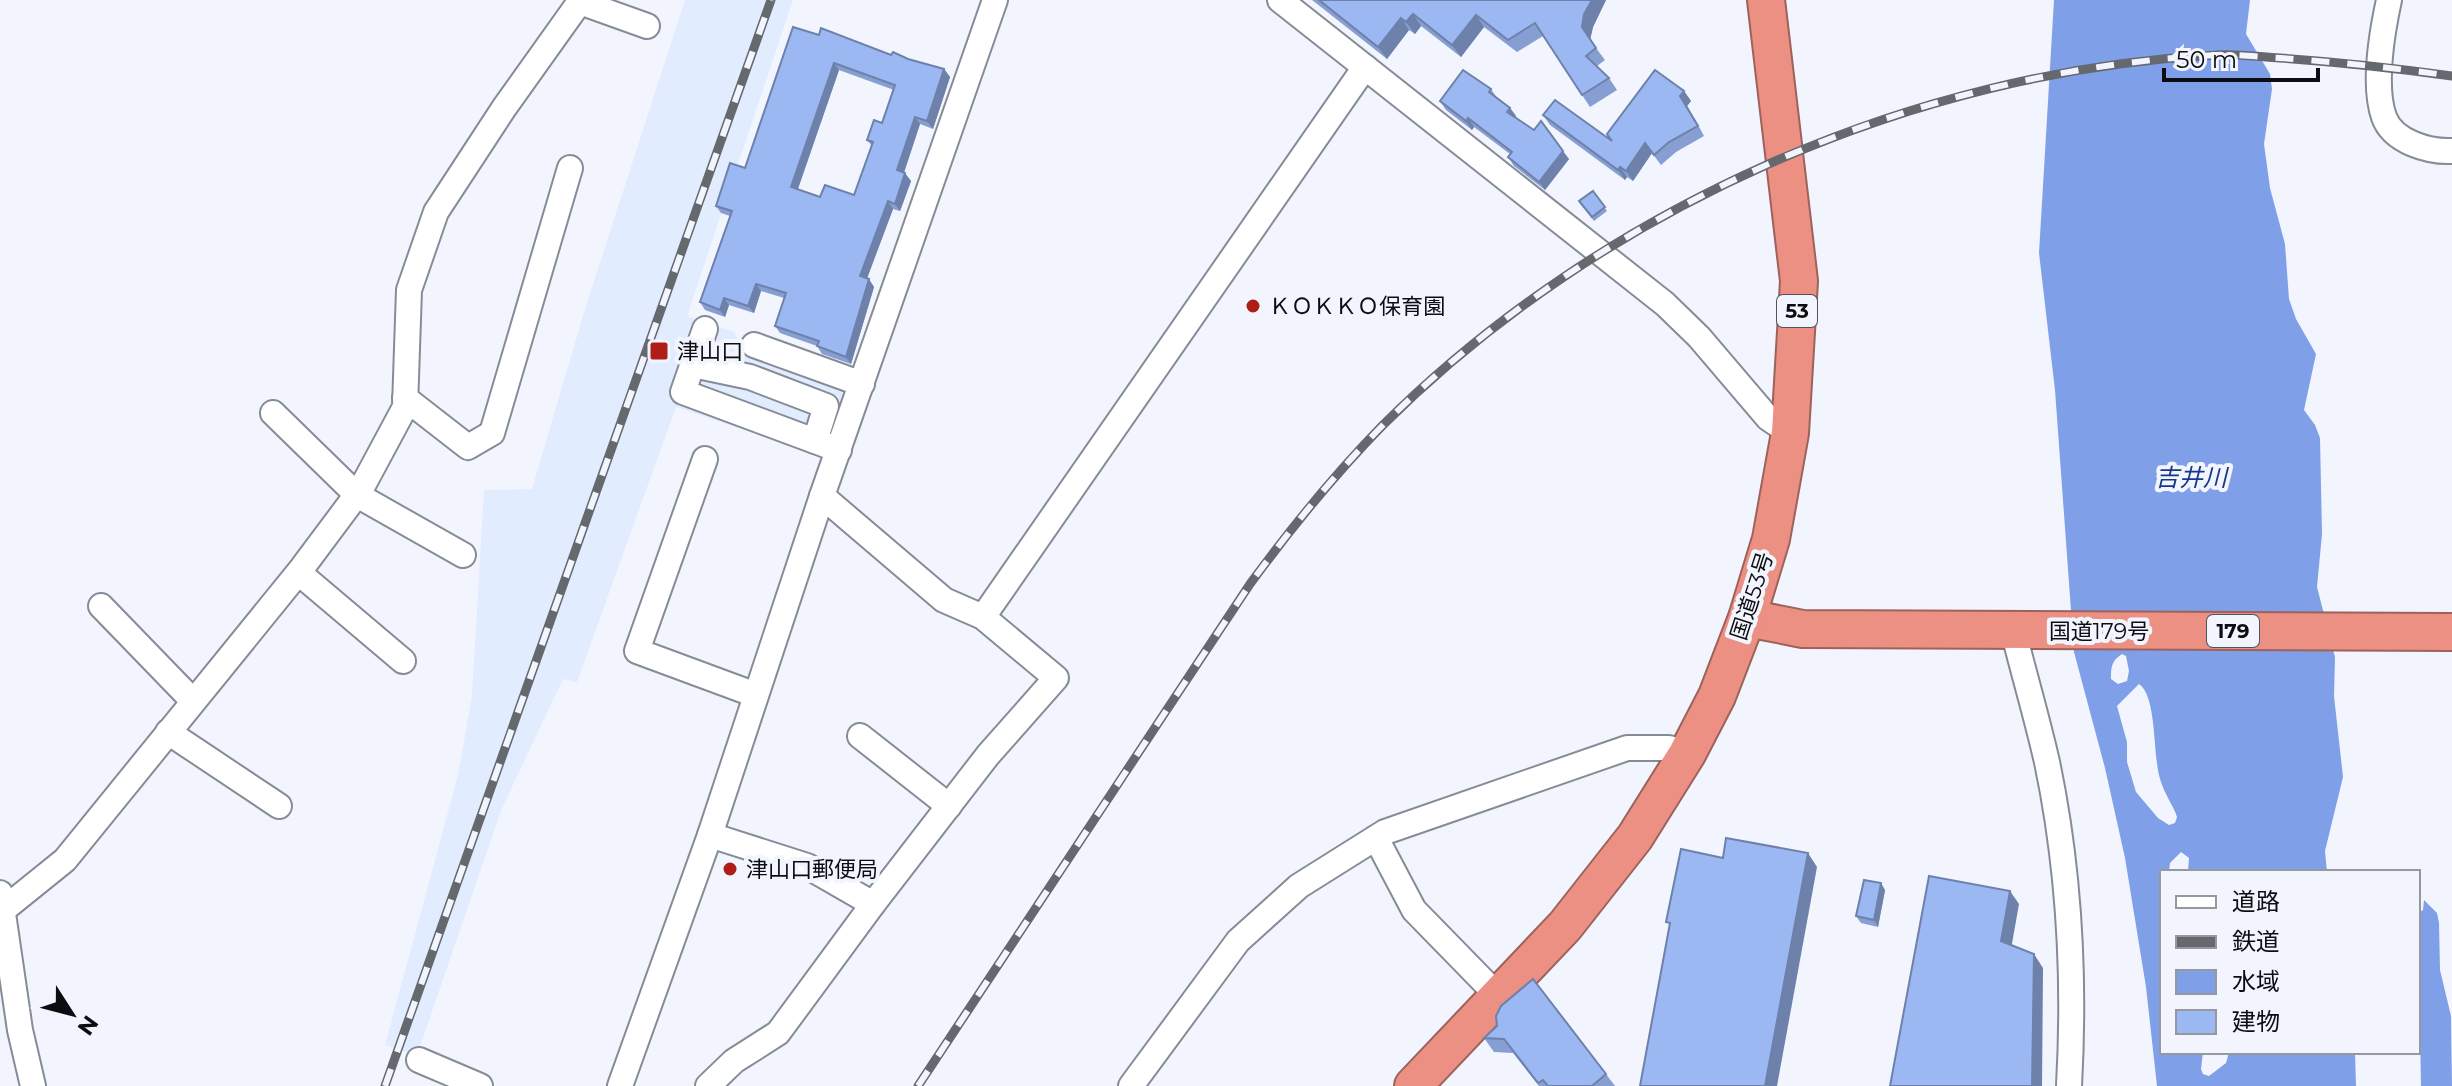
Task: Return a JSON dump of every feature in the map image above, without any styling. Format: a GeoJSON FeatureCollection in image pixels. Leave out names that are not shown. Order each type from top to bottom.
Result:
{"type":"FeatureCollection","features":[{"type":"Feature","properties":{"kind":"highway","name":"国道53号"},"geometry":{"type":"LineString","coordinates":[[1413,1086],[1565,926],[1635,837],[1687,754],[1717,696],[1747,618],[1771,539],[1790,433],[1799,281],[1766,0]]}},
{"type":"Feature","properties":{"kind":"highway","name":"国道179号"},"geometry":{"type":"LineString","coordinates":[[1747,618],[1803,629],[2452,632]]}},
{"type":"Feature","properties":{"kind":"street"},"geometry":{"type":"LineString","coordinates":[[620,1086],[710,835],[822,496],[995,0]]}},
{"type":"Feature","properties":{"kind":"street"},"geometry":{"type":"LineString","coordinates":[[1280,0],[1665,304],[1699,337],[1768,418],[1790,433]]}},
{"type":"Feature","properties":{"kind":"street"},"geometry":{"type":"LineString","coordinates":[[2389,0],[2379,78],[2384,118],[2393,131],[2416,145],[2452,151]]}},
{"type":"Feature","properties":{"kind":"street"},"geometry":{"type":"LineString","coordinates":[[33,1086],[10,1023],[1,900],[65,860],[299,573],[357,495],[405,407],[409,290],[436,212],[504,108],[581,1],[647,26]]}},
{"type":"Feature","properties":{"kind":"street"},"geometry":{"type":"LineString","coordinates":[[983,617],[1365,67]]}},
{"type":"Feature","properties":{"kind":"street"},"geometry":{"type":"LineString","coordinates":[[405,398],[468,447],[492,433],[570,168]]}},
{"type":"Feature","properties":{"kind":"street"},"geometry":{"type":"LineString","coordinates":[[705,329],[683,392],[839,450]]}},
{"type":"Feature","properties":{"kind":"street"},"geometry":{"type":"LineString","coordinates":[[754,345],[862,384]]}},
{"type":"Feature","properties":{"kind":"street"},"geometry":{"type":"LineString","coordinates":[[693,365],[750,377],[826,406],[815,441]]}},
{"type":"Feature","properties":{"kind":"street"},"geometry":{"type":"LineString","coordinates":[[273,413],[357,495],[463,555]]}},
{"type":"Feature","properties":{"kind":"street"},"geometry":{"type":"LineString","coordinates":[[705,459],[637,651],[756,695]]}},
{"type":"Feature","properties":{"kind":"street"},"geometry":{"type":"LineString","coordinates":[[708,1086],[734,1061],[778,1033],[988,755],[1056,678],[983,617],[944,600],[822,496]]}},
{"type":"Feature","properties":{"kind":"street"},"geometry":{"type":"LineString","coordinates":[[299,573],[403,661]]}},
{"type":"Feature","properties":{"kind":"street"},"geometry":{"type":"LineString","coordinates":[[101,606],[193,701]]}},
{"type":"Feature","properties":{"kind":"street"},"geometry":{"type":"LineString","coordinates":[[2013,630],[2047,762],[2063,870],[2072,1031],[2069,1086]]}},
{"type":"Feature","properties":{"kind":"street"},"geometry":{"type":"LineString","coordinates":[[168,732],[279,806]]}},
{"type":"Feature","properties":{"kind":"street"},"geometry":{"type":"LineString","coordinates":[[860,736],[949,806]]}},
{"type":"Feature","properties":{"kind":"street"},"geometry":{"type":"LineString","coordinates":[[1131,1086],[1238,941],[1299,886],[1385,832],[1627,748],[1669,748],[1687,754]]}},
{"type":"Feature","properties":{"kind":"street"},"geometry":{"type":"LineString","coordinates":[[710,835],[807,866],[873,904]]}},
{"type":"Feature","properties":{"kind":"street"},"geometry":{"type":"LineString","coordinates":[[1376,838],[1414,910],[1497,995]]}},
{"type":"Feature","properties":{"kind":"street"},"geometry":{"type":"LineString","coordinates":[[419,1060],[480,1086]]}},
{"type":"Feature","properties":{"kind":"shaded area"},"geometry":{"type":"Polygon","coordinates":[[[685,0],[793,0],[687,316],[734,332],[744,351],[847,389],[825,457],[676,407],[577,682],[563,679],[502,808],[417,1055],[385,1045],[458,775],[472,696],[484,490],[532,489],[585,309],[685,0]]]}},
{"type":"Feature","properties":{"kind":"water","name":"吉井川"},"geometry":{"type":"Polygon","coordinates":[[[2054,0],[2250,0],[2246,34],[2270,74],[2272,89],[2264,144],[2270,188],[2285,244],[2289,299],[2296,319],[2316,354],[2304,410],[2320,438],[2322,534],[2317,587],[2335,657],[2334,696],[2343,777],[2325,851],[2327,870],[2188,870],[2189,858],[2181,852],[2170,863],[2169,870],[2160,870],[2160,1054],[2203,1054],[2201,1069],[2203,1074],[2209,1076],[2226,1063],[2228,1054],[2355,1054],[2356,1086],[2157,1086],[2146,987],[2125,858],[2074,652],[2055,390],[2039,253],[2054,0]],[[2122,654],[2116,659],[2112,668],[2111,679],[2118,684],[2127,681],[2126,656],[2122,654]],[[2139,684],[2117,706],[2127,742],[2127,762],[2136,792],[2158,818],[2169,825],[2175,823],[2177,817],[2158,771],[2152,714],[2145,691],[2139,684]]]}},
{"type":"Feature","properties":{"kind":"water"},"geometry":{"type":"Polygon","coordinates":[[[2424,900],[2437,913],[2439,923],[2440,970],[2451,1016],[2452,1086],[2421,1086],[2420,912],[2424,900]]]}},
{"type":"Feature","properties":{"kind":"building"},"geometry":{"type":"Polygon","coordinates":[[[1319,0],[1592,0],[1584,14],[1582,27],[1596,48],[1586,56],[1609,78],[1582,95],[1535,23],[1508,40],[1476,15],[1452,45],[1413,14],[1406,22],[1401,18],[1378,47],[1319,0]]]}},
{"type":"Feature","properties":{"kind":"building"},"geometry":{"type":"Polygon","coordinates":[[[793,27],[819,35],[821,28],[891,55],[893,52],[944,69],[927,121],[915,117],[897,170],[905,173],[895,204],[888,201],[860,276],[869,279],[846,357],[817,346],[819,341],[775,326],[786,293],[756,284],[748,306],[724,298],[720,310],[700,302],[732,211],[716,206],[730,163],[745,168],[793,27]],[[834,63],[791,187],[820,197],[825,185],[854,195],[873,142],[867,140],[874,120],[882,123],[895,85],[834,63]]]}},
{"type":"Feature","properties":{"kind":"building"},"geometry":{"type":"Polygon","coordinates":[[[1463,70],[1491,89],[1489,92],[1510,108],[1507,112],[1534,130],[1541,121],[1563,151],[1539,182],[1508,157],[1512,152],[1440,101],[1463,70]]]}},
{"type":"Feature","properties":{"kind":"building"},"geometry":{"type":"Polygon","coordinates":[[[1655,70],[1684,91],[1680,96],[1698,126],[1669,142],[1654,155],[1645,143],[1626,171],[1620,167],[1618,170],[1543,115],[1555,100],[1612,141],[1607,134],[1655,70]]]}},
{"type":"Feature","properties":{"kind":"building"},"geometry":{"type":"Polygon","coordinates":[[[1593,191],[1605,207],[1592,217],[1579,201],[1593,191]]]}},
{"type":"Feature","properties":{"kind":"building"},"geometry":{"type":"Polygon","coordinates":[[[1726,838],[1808,853],[1765,1086],[1640,1086],[1681,849],[1723,858],[1726,838]]]}},
{"type":"Feature","properties":{"kind":"building"},"geometry":{"type":"Polygon","coordinates":[[[1929,876],[2010,891],[2001,941],[2034,954],[2032,1086],[1890,1086],[1929,876]]]}},
{"type":"Feature","properties":{"kind":"building"},"geometry":{"type":"Polygon","coordinates":[[[1864,880],[1881,883],[1874,920],[1856,916],[1864,880]]]}},
{"type":"Feature","properties":{"kind":"building"},"geometry":{"type":"Polygon","coordinates":[[[1533,979],[1606,1074],[1592,1086],[1548,1086],[1543,1080],[1538,1083],[1504,1039],[1484,1038],[1497,1026],[1496,1016],[1501,1006],[1533,979]]]}},
{"type":"Feature","properties":{"kind":"railway"},"geometry":{"type":"LineString","coordinates":[[385,1086],[771,0]]}},
{"type":"Feature","properties":{"kind":"railway"},"geometry":{"type":"LineString","coordinates":[[918,1086],[1250,584],[1297,522],[1383,425],[1469,348],[1562,278],[1662,217],[1767,165],[1877,122],[1989,89],[2103,66],[2218,55],[2323,61],[2452,76]]}},
{"type":"Feature","properties":{"kind":"place","name":"ＫＯＫＫＯ保育園"},"geometry":{"type":"Point","coordinates":[1253,306]}},
{"type":"Feature","properties":{"kind":"place","name":"津山口"},"geometry":{"type":"Point","coordinates":[659,351]}},
{"type":"Feature","properties":{"kind":"place","name":"津山口郵便局"},"geometry":{"type":"Point","coordinates":[730,869]}}]}
